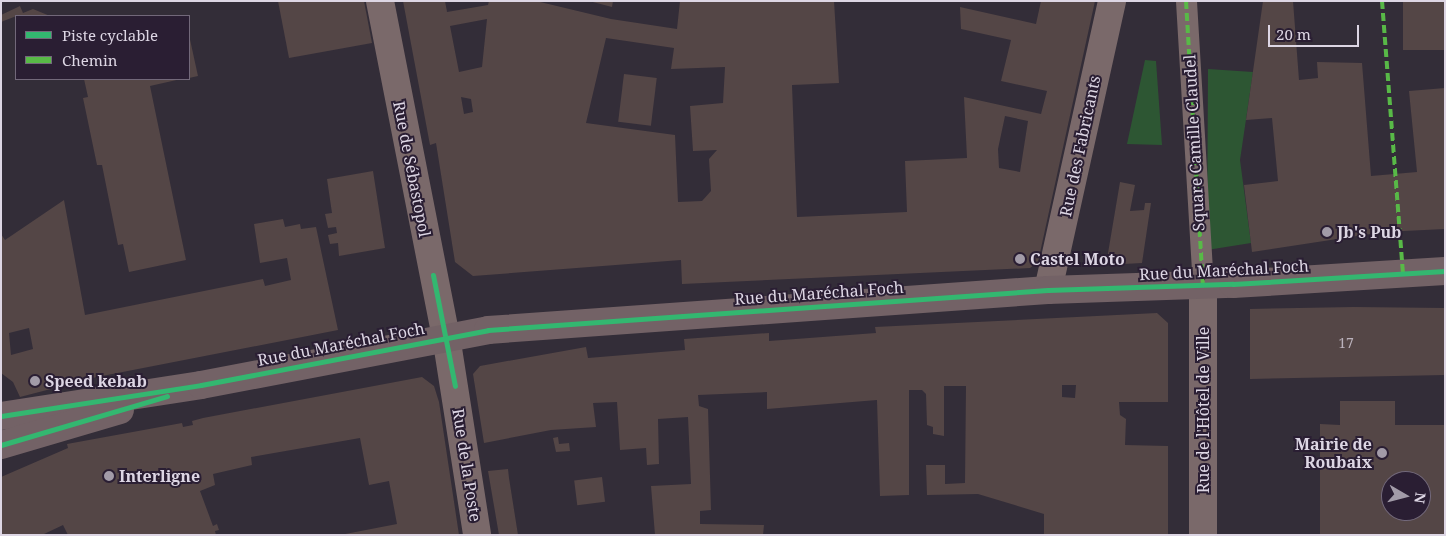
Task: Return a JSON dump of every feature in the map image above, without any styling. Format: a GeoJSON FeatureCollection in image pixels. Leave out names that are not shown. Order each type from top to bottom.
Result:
{"type":"FeatureCollection","features":[{"type":"Feature","properties":{"kind":"main road","name":"Rue du Maréchal Foch"},"geometry":{"type":"LineString","coordinates":[[1,416],[201,385],[446,336],[632,318],[1048,290],[1203,285],[1445,271]]}},
{"type":"Feature","properties":{"kind":"main road","name":"Rue du Maréchal Foch"},"geometry":{"type":"LineString","coordinates":[[1,445],[201,385]]}},
{"type":"Feature","properties":{"kind":"street","name":"Rue de Sébastopol"},"geometry":{"type":"LineString","coordinates":[[380,1],[446,336]]}},
{"type":"Feature","properties":{"kind":"street","name":"Rue des Fabricants"},"geometry":{"type":"LineString","coordinates":[[1048,290],[1112,1]]}},
{"type":"Feature","properties":{"kind":"street","name":"Square Camille Claudel"},"geometry":{"type":"LineString","coordinates":[[1186,1],[1203,285]]}},
{"type":"Feature","properties":{"kind":"street","name":"Rue de l'Hôtel de Ville"},"geometry":{"type":"LineString","coordinates":[[1203,285],[1203,535]]}},
{"type":"Feature","properties":{"kind":"street","name":"Rue de la Poste"},"geometry":{"type":"LineString","coordinates":[[446,336],[478,535]]}},
{"type":"Feature","properties":{"kind":"green space"},"geometry":{"type":"Polygon","coordinates":[[[1145,60],[1156,61],[1162,145],[1127,144],[1145,60]]]}},
{"type":"Feature","properties":{"kind":"green space"},"geometry":{"type":"Polygon","coordinates":[[[1208,69],[1253,72],[1240,160],[1251,243],[1207,250],[1208,69]]]}},
{"type":"Feature","properties":{"kind":"building"},"geometry":{"type":"Polygon","coordinates":[[[278,1],[364,1],[372,43],[289,58],[278,1]]]}},
{"type":"Feature","properties":{"kind":"building"},"geometry":{"type":"Polygon","coordinates":[[[403,1],[445,1],[447,12],[488,5],[489,1],[536,1],[611,19],[677,29],[680,1],[834,1],[839,83],[792,85],[797,217],[907,212],[905,161],[967,158],[964,97],[1041,114],[1047,91],[1001,81],[1011,40],[961,29],[960,7],[1036,24],[1041,1],[1095,1],[1038,262],[1030,268],[682,284],[681,260],[473,276],[455,262],[436,143],[430,145],[403,1]],[[487,19],[450,26],[459,72],[482,67],[487,19]],[[606,38],[586,123],[675,135],[678,202],[702,201],[711,191],[709,159],[717,150],[693,151],[690,106],[723,103],[725,67],[671,69],[674,48],[606,38]],[[461,97],[464,114],[473,112],[471,99],[461,97]],[[1005,116],[998,149],[999,168],[1020,172],[1028,121],[1005,116]]]}},
{"type":"Feature","properties":{"kind":"building"},"geometry":{"type":"Polygon","coordinates":[[[589,1],[613,1],[612,7],[589,1]]]}},
{"type":"Feature","properties":{"kind":"building"},"geometry":{"type":"Polygon","coordinates":[[[1263,1],[1293,1],[1299,80],[1318,78],[1317,62],[1362,63],[1371,176],[1417,172],[1409,91],[1445,88],[1445,229],[1383,232],[1252,252],[1244,185],[1278,181],[1272,118],[1246,120],[1263,1]]]}},
{"type":"Feature","properties":{"kind":"building"},"geometry":{"type":"Polygon","coordinates":[[[1403,1],[1445,1],[1445,50],[1403,50],[1403,1]]]}},
{"type":"Feature","properties":{"kind":"building"},"geometry":{"type":"Polygon","coordinates":[[[20,6],[23,13],[33,9],[48,15],[15,15],[1,22],[1,15],[20,6]]]}},
{"type":"Feature","properties":{"kind":"building"},"geometry":{"type":"Polygon","coordinates":[[[190,40],[198,76],[190,78],[190,40]]]}},
{"type":"Feature","properties":{"kind":"building"},"geometry":{"type":"Polygon","coordinates":[[[624,74],[657,78],[651,126],[618,122],[624,74]]]}},
{"type":"Feature","properties":{"kind":"building"},"geometry":{"type":"Polygon","coordinates":[[[84,80],[177,80],[150,86],[186,260],[129,272],[123,244],[118,245],[102,165],[97,165],[83,98],[88,97],[84,80]]]}},
{"type":"Feature","properties":{"kind":"building"},"geometry":{"type":"Polygon","coordinates":[[[373,171],[385,248],[339,256],[338,243],[330,244],[328,235],[337,233],[336,227],[328,228],[325,214],[332,213],[327,179],[373,171]]]}},
{"type":"Feature","properties":{"kind":"building"},"geometry":{"type":"Polygon","coordinates":[[[1120,182],[1135,185],[1130,211],[1144,210],[1145,203],[1151,203],[1142,263],[1106,265],[1120,182]]]}},
{"type":"Feature","properties":{"kind":"building"},"geometry":{"type":"Polygon","coordinates":[[[64,200],[85,315],[263,279],[265,286],[291,280],[287,258],[260,263],[254,224],[283,219],[285,227],[300,224],[301,229],[316,227],[338,330],[97,377],[20,397],[13,382],[1,373],[1,234],[5,240],[64,200]],[[29,328],[9,333],[11,355],[33,349],[29,328]]]}},
{"type":"Feature","properties":{"kind":"building"},"geometry":{"type":"Polygon","coordinates":[[[1445,308],[1445,375],[1250,379],[1250,309],[1445,308]]]}},
{"type":"Feature","properties":{"kind":"building"},"geometry":{"type":"Polygon","coordinates":[[[1157,313],[1168,323],[1168,402],[1119,402],[1120,415],[1126,419],[1125,445],[1168,446],[1168,535],[1044,535],[1044,514],[978,494],[927,495],[926,465],[945,465],[945,484],[965,483],[966,386],[944,386],[944,436],[933,434],[933,427],[927,425],[926,394],[922,390],[909,390],[909,495],[880,496],[877,400],[767,409],[767,392],[698,395],[699,406],[708,409],[711,510],[700,511],[700,524],[764,525],[763,535],[655,535],[651,486],[691,484],[688,417],[658,419],[659,464],[647,465],[646,448],[620,450],[617,402],[593,403],[596,427],[551,430],[484,443],[473,374],[480,366],[586,347],[588,358],[685,350],[684,339],[769,333],[769,341],[876,333],[875,327],[1157,313]],[[1062,385],[1062,397],[1075,398],[1076,385],[1062,385]]]}},
{"type":"Feature","properties":{"kind":"building"},"geometry":{"type":"Polygon","coordinates":[[[422,377],[434,386],[439,402],[459,535],[340,535],[397,524],[389,481],[369,485],[360,438],[251,457],[252,465],[213,474],[215,485],[200,491],[213,526],[217,524],[219,530],[215,531],[216,535],[68,535],[63,525],[42,535],[1,535],[1,477],[68,448],[67,444],[182,423],[183,427],[193,425],[192,421],[203,418],[422,377]]]}},
{"type":"Feature","properties":{"kind":"building","name":"Mairie de Roubaix"},"geometry":{"type":"Polygon","coordinates":[[[1340,401],[1395,401],[1395,425],[1445,425],[1445,535],[1320,535],[1320,424],[1340,425],[1340,401]]]}},
{"type":"Feature","properties":{"kind":"building"},"geometry":{"type":"Polygon","coordinates":[[[558,437],[559,444],[569,443],[570,451],[556,452],[553,438],[558,437]]]}},
{"type":"Feature","properties":{"kind":"building"},"geometry":{"type":"Polygon","coordinates":[[[508,469],[518,535],[499,535],[488,471],[508,469]]]}},
{"type":"Feature","properties":{"kind":"building"},"geometry":{"type":"Polygon","coordinates":[[[602,477],[605,502],[577,505],[574,480],[602,477]]]}},
{"type":"Feature","properties":{"kind":"marked path"},"geometry":{"type":"LineString","coordinates":[[1186,1],[1203,285]]}},
{"type":"Feature","properties":{"kind":"marked path"},"geometry":{"type":"LineString","coordinates":[[1382,1],[1403,272]]}},
{"type":"Feature","properties":{"kind":"cycle path"},"geometry":{"type":"LineString","coordinates":[[1,416],[201,385],[488,330],[1048,290],[1233,284],[1445,271]]}},
{"type":"Feature","properties":{"kind":"cycle path"},"geometry":{"type":"LineString","coordinates":[[433,275],[455,386]]}},
{"type":"Feature","properties":{"kind":"cycle path"},"geometry":{"type":"LineString","coordinates":[[1,445],[167,396]]}},
{"type":"Feature","properties":{"kind":"place","name":"Jb's Pub"},"geometry":{"type":"Point","coordinates":[1327,232]}},
{"type":"Feature","properties":{"kind":"place","name":"Castel Moto"},"geometry":{"type":"Point","coordinates":[1020,259]}},
{"type":"Feature","properties":{"kind":"place","name":"Speed kebab"},"geometry":{"type":"Point","coordinates":[35,381]}},
{"type":"Feature","properties":{"kind":"place","name":"Mairie de Roubaix"},"geometry":{"type":"Point","coordinates":[1382,453]}},
{"type":"Feature","properties":{"kind":"place","name":"Interligne"},"geometry":{"type":"Point","coordinates":[109,476]}}]}
